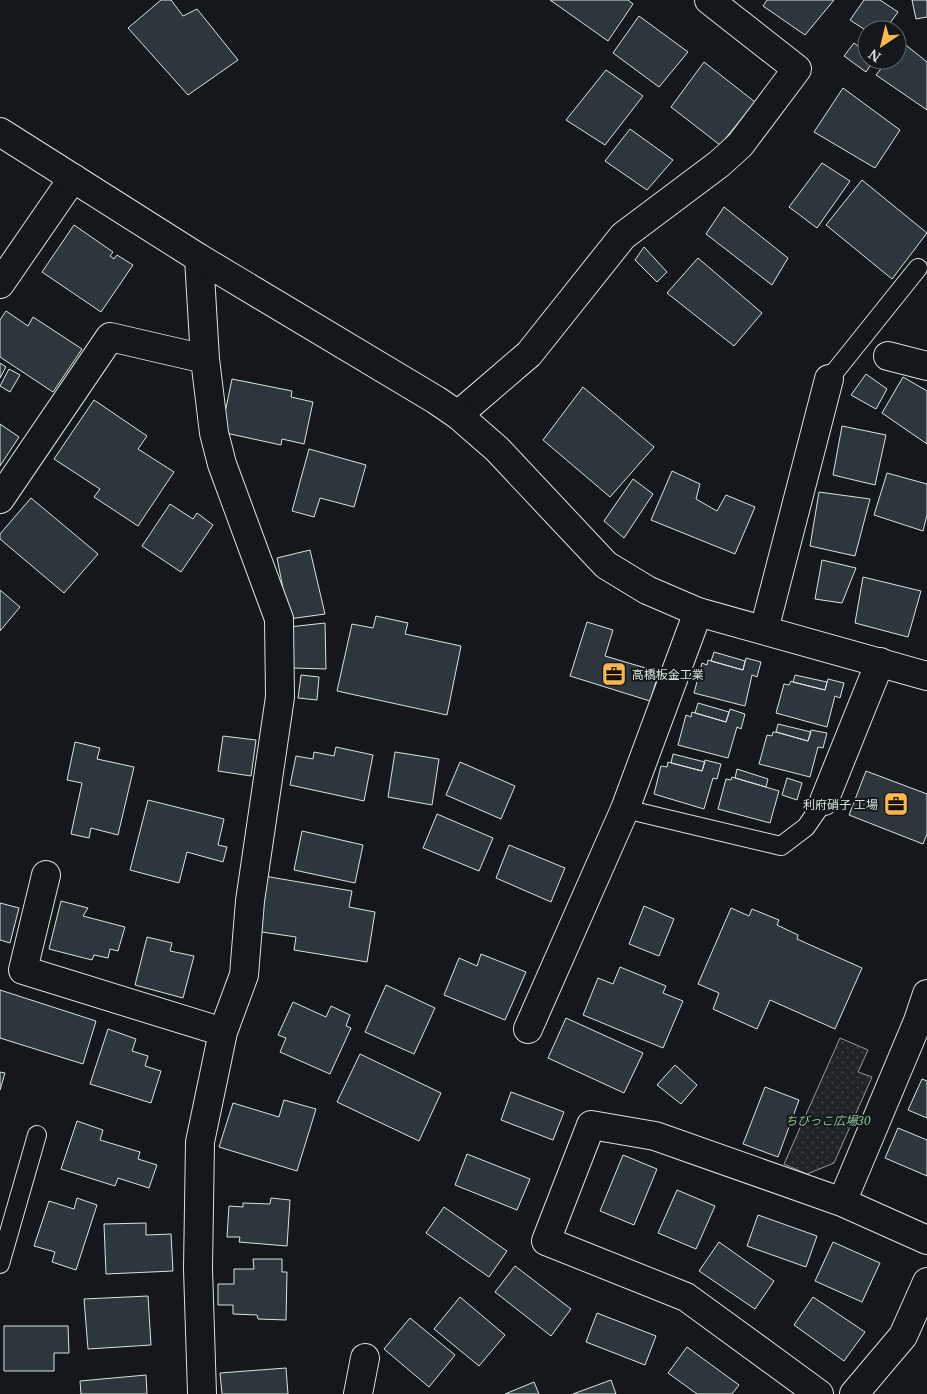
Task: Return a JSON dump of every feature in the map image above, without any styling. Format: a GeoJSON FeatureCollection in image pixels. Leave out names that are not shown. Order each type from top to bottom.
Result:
{"type":"FeatureCollection","features":[{"type":"Feature","properties":{"kind":"street"},"geometry":{"type":"LineString","coordinates":[[458,415],[529,354],[622,236],[719,164],[740,145],[797,69],[709,0]]}},
{"type":"Feature","properties":{"kind":"street"},"geometry":{"type":"LineString","coordinates":[[0,132],[199,258],[458,415],[497,449],[606,565],[647,590],[698,612],[927,676]]}},
{"type":"Feature","properties":{"kind":"street"},"geometry":{"type":"LineString","coordinates":[[0,284],[73,178]]}},
{"type":"Feature","properties":{"kind":"street"},"geometry":{"type":"LineString","coordinates":[[199,258],[205,359],[214,433],[222,464],[279,619],[280,697],[250,901],[244,975],[223,1032],[200,1142],[198,1269],[202,1394]]}},
{"type":"Feature","properties":{"kind":"street"},"geometry":{"type":"LineString","coordinates":[[0,499],[110,336],[205,359]]}},
{"type":"Feature","properties":{"kind":"street"},"geometry":{"type":"LineString","coordinates":[[888,356],[927,366]]}},
{"type":"Feature","properties":{"kind":"street"},"geometry":{"type":"LineString","coordinates":[[764,630],[829,379]]}},
{"type":"Feature","properties":{"kind":"street"},"geometry":{"type":"LineString","coordinates":[[528,1029],[625,809],[698,612]]}},
{"type":"Feature","properties":{"kind":"street"},"geometry":{"type":"LineString","coordinates":[[824,801],[880,662]]}},
{"type":"Feature","properties":{"kind":"street"},"geometry":{"type":"LineString","coordinates":[[46,875],[22,970],[223,1032]]}},
{"type":"Feature","properties":{"kind":"street"},"geometry":{"type":"LineString","coordinates":[[842,1202],[922,1023],[927,994]]}},
{"type":"Feature","properties":{"kind":"street"},"geometry":{"type":"LineString","coordinates":[[819,1394],[686,1297],[546,1241],[591,1126],[654,1136],[842,1202],[927,1240]]}},
{"type":"Feature","properties":{"kind":"street"},"geometry":{"type":"LineString","coordinates":[[854,1394],[903,1336],[927,1282]]}},
{"type":"Feature","properties":{"kind":"street"},"geometry":{"type":"LineString","coordinates":[[358,1394],[364,1358]]}},
{"type":"Feature","properties":{"kind":"lane"},"geometry":{"type":"LineString","coordinates":[[829,379],[918,268]]}},
{"type":"Feature","properties":{"kind":"lane"},"geometry":{"type":"LineString","coordinates":[[625,809],[781,846],[806,827],[824,801]]}},
{"type":"Feature","properties":{"kind":"lane"},"geometry":{"type":"LineString","coordinates":[[0,1264],[37,1135]]}},
{"type":"Feature","properties":{"kind":"green space","name":"ちびっこ広場30"},"geometry":{"type":"Polygon","coordinates":[[[840,1038],[868,1050],[858,1072],[872,1077],[834,1163],[807,1174],[784,1164],[840,1038]]]}},
{"type":"Feature","properties":{"kind":"building"},"geometry":{"type":"Polygon","coordinates":[[[161,0],[171,0],[183,16],[197,9],[238,60],[188,95],[128,28],[161,0]]]}},
{"type":"Feature","properties":{"kind":"building"},"geometry":{"type":"Polygon","coordinates":[[[550,0],[628,0],[633,4],[608,41],[550,0]]]}},
{"type":"Feature","properties":{"kind":"building"},"geometry":{"type":"Polygon","coordinates":[[[767,0],[834,0],[805,35],[763,6],[767,0]]]}},
{"type":"Feature","properties":{"kind":"building"},"geometry":{"type":"Polygon","coordinates":[[[864,0],[880,0],[898,12],[892,20],[857,20],[857,25],[850,20],[864,0]]]}},
{"type":"Feature","properties":{"kind":"building"},"geometry":{"type":"Polygon","coordinates":[[[912,0],[927,0],[927,17],[916,19],[912,0]]]}},
{"type":"Feature","properties":{"kind":"building"},"geometry":{"type":"Polygon","coordinates":[[[639,16],[688,52],[659,87],[613,53],[639,16]]]}},
{"type":"Feature","properties":{"kind":"building"},"geometry":{"type":"Polygon","coordinates":[[[854,43],[857,45],[857,65],[844,56],[854,43]]]}},
{"type":"Feature","properties":{"kind":"building"},"geometry":{"type":"Polygon","coordinates":[[[907,46],[927,62],[927,110],[876,75],[880,70],[907,70],[907,46]]]}},
{"type":"Feature","properties":{"kind":"building"},"geometry":{"type":"Polygon","coordinates":[[[704,62],[755,102],[720,145],[671,107],[704,62]]]}},
{"type":"Feature","properties":{"kind":"building"},"geometry":{"type":"Polygon","coordinates":[[[606,70],[643,96],[605,145],[566,120],[606,70]]]}},
{"type":"Feature","properties":{"kind":"building"},"geometry":{"type":"Polygon","coordinates":[[[843,88],[900,130],[875,168],[814,132],[843,88]]]}},
{"type":"Feature","properties":{"kind":"building"},"geometry":{"type":"Polygon","coordinates":[[[630,129],[673,160],[647,190],[605,161],[630,129]]]}},
{"type":"Feature","properties":{"kind":"building"},"geometry":{"type":"Polygon","coordinates":[[[822,163],[850,181],[817,228],[789,207],[822,163]]]}},
{"type":"Feature","properties":{"kind":"building"},"geometry":{"type":"Polygon","coordinates":[[[862,180],[927,233],[892,279],[826,225],[862,180]]]}},
{"type":"Feature","properties":{"kind":"building"},"geometry":{"type":"Polygon","coordinates":[[[724,207],[788,258],[772,285],[706,234],[724,207]]]}},
{"type":"Feature","properties":{"kind":"building"},"geometry":{"type":"Polygon","coordinates":[[[74,225],[113,252],[110,256],[114,259],[117,255],[133,265],[101,312],[42,272],[74,225]]]}},
{"type":"Feature","properties":{"kind":"building"},"geometry":{"type":"Polygon","coordinates":[[[644,247],[667,272],[657,282],[635,260],[644,247]]]}},
{"type":"Feature","properties":{"kind":"building"},"geometry":{"type":"Polygon","coordinates":[[[698,258],[762,313],[734,346],[667,293],[698,258]]]}},
{"type":"Feature","properties":{"kind":"building"},"geometry":{"type":"Polygon","coordinates":[[[6,311],[28,326],[33,317],[82,349],[53,392],[0,357],[0,320],[6,311]]]}},
{"type":"Feature","properties":{"kind":"building"},"geometry":{"type":"Polygon","coordinates":[[[0,363],[6,367],[0,378],[0,363]]]}},
{"type":"Feature","properties":{"kind":"building"},"geometry":{"type":"Polygon","coordinates":[[[9,369],[20,375],[10,392],[0,386],[9,369]]]}},
{"type":"Feature","properties":{"kind":"building"},"geometry":{"type":"Polygon","coordinates":[[[866,374],[887,389],[876,409],[851,395],[866,374]]]}},
{"type":"Feature","properties":{"kind":"building"},"geometry":{"type":"Polygon","coordinates":[[[903,377],[927,391],[927,444],[882,413],[903,377]]]}},
{"type":"Feature","properties":{"kind":"building"},"geometry":{"type":"Polygon","coordinates":[[[232,379],[292,391],[291,397],[313,402],[304,444],[282,439],[281,445],[221,432],[232,379]]]}},
{"type":"Feature","properties":{"kind":"building"},"geometry":{"type":"Polygon","coordinates":[[[583,387],[654,447],[610,497],[543,440],[583,387]]]}},
{"type":"Feature","properties":{"kind":"building"},"geometry":{"type":"Polygon","coordinates":[[[94,400],[147,436],[138,449],[174,472],[138,526],[94,497],[100,489],[54,459],[94,400]]]}},
{"type":"Feature","properties":{"kind":"building"},"geometry":{"type":"Polygon","coordinates":[[[0,424],[19,437],[0,466],[0,424]]]}},
{"type":"Feature","properties":{"kind":"building"},"geometry":{"type":"Polygon","coordinates":[[[842,426],[886,435],[875,485],[833,475],[842,426]]]}},
{"type":"Feature","properties":{"kind":"building"},"geometry":{"type":"Polygon","coordinates":[[[309,449],[366,465],[354,507],[320,498],[314,517],[292,511],[309,449]]]}},
{"type":"Feature","properties":{"kind":"building"},"geometry":{"type":"Polygon","coordinates":[[[672,471],[700,484],[696,499],[717,511],[726,495],[755,507],[735,554],[651,520],[672,471]]]}},
{"type":"Feature","properties":{"kind":"building"},"geometry":{"type":"Polygon","coordinates":[[[887,473],[927,484],[927,515],[923,531],[874,515],[887,473]]]}},
{"type":"Feature","properties":{"kind":"building"},"geometry":{"type":"Polygon","coordinates":[[[633,479],[653,494],[624,538],[604,521],[633,479]]]}},
{"type":"Feature","properties":{"kind":"building"},"geometry":{"type":"Polygon","coordinates":[[[819,492],[870,499],[855,556],[810,546],[819,492]]]}},
{"type":"Feature","properties":{"kind":"building"},"geometry":{"type":"Polygon","coordinates":[[[31,498],[98,554],[64,593],[0,539],[0,534],[31,498]]]}},
{"type":"Feature","properties":{"kind":"building"},"geometry":{"type":"Polygon","coordinates":[[[170,504],[193,519],[197,513],[213,525],[181,572],[142,546],[170,504]]]}},
{"type":"Feature","properties":{"kind":"building"},"geometry":{"type":"Polygon","coordinates":[[[310,550],[325,614],[289,619],[277,558],[310,550]]]}},
{"type":"Feature","properties":{"kind":"building"},"geometry":{"type":"Polygon","coordinates":[[[822,560],[856,568],[842,603],[815,599],[822,560]]]}},
{"type":"Feature","properties":{"kind":"building"},"geometry":{"type":"Polygon","coordinates":[[[863,577],[921,591],[908,637],[855,623],[863,577]]]}},
{"type":"Feature","properties":{"kind":"building"},"geometry":{"type":"Polygon","coordinates":[[[0,590],[20,607],[0,631],[0,590]]]}},
{"type":"Feature","properties":{"kind":"building"},"geometry":{"type":"Polygon","coordinates":[[[376,616],[408,623],[405,634],[461,646],[447,715],[337,691],[352,624],[373,628],[376,616]]]}},
{"type":"Feature","properties":{"kind":"building"},"geometry":{"type":"Polygon","coordinates":[[[587,622],[613,630],[605,656],[659,672],[650,701],[570,676],[587,622]]]}},
{"type":"Feature","properties":{"kind":"building"},"geometry":{"type":"Polygon","coordinates":[[[325,623],[326,669],[293,668],[289,627],[325,623]]]}},
{"type":"Feature","properties":{"kind":"building"},"geometry":{"type":"Polygon","coordinates":[[[714,652],[745,661],[743,670],[711,661],[714,652]]]}},
{"type":"Feature","properties":{"kind":"building"},"geometry":{"type":"Polygon","coordinates":[[[746,658],[761,662],[757,677],[752,675],[745,706],[694,693],[702,663],[707,665],[708,660],[743,670],[746,658]]]}},
{"type":"Feature","properties":{"kind":"building"},"geometry":{"type":"Polygon","coordinates":[[[301,675],[319,677],[317,700],[298,698],[301,675]]]}},
{"type":"Feature","properties":{"kind":"building"},"geometry":{"type":"Polygon","coordinates":[[[795,675],[827,682],[825,690],[793,682],[795,675]]]}},
{"type":"Feature","properties":{"kind":"building"},"geometry":{"type":"Polygon","coordinates":[[[828,679],[844,683],[840,698],[835,696],[827,727],[776,713],[784,684],[789,685],[791,681],[825,690],[828,679]]]}},
{"type":"Feature","properties":{"kind":"building"},"geometry":{"type":"Polygon","coordinates":[[[698,703],[729,712],[726,722],[695,713],[698,703]]]}},
{"type":"Feature","properties":{"kind":"building"},"geometry":{"type":"Polygon","coordinates":[[[730,709],[745,714],[741,729],[737,727],[728,758],[678,745],[686,715],[691,717],[692,712],[726,722],[730,709]]]}},
{"type":"Feature","properties":{"kind":"building"},"geometry":{"type":"Polygon","coordinates":[[[778,724],[811,732],[808,741],[776,732],[778,724]]]}},
{"type":"Feature","properties":{"kind":"building"},"geometry":{"type":"Polygon","coordinates":[[[811,730],[827,733],[823,748],[818,747],[810,777],[759,764],[767,735],[772,736],[773,732],[776,732],[808,741],[811,730]]]}},
{"type":"Feature","properties":{"kind":"building"},"geometry":{"type":"Polygon","coordinates":[[[223,736],[256,740],[251,776],[218,771],[223,736]]]}},
{"type":"Feature","properties":{"kind":"building"},"geometry":{"type":"Polygon","coordinates":[[[75,742],[100,748],[97,759],[134,767],[118,835],[91,828],[89,838],[71,834],[82,783],[67,780],[75,742]]]}},
{"type":"Feature","properties":{"kind":"building"},"geometry":{"type":"Polygon","coordinates":[[[336,747],[373,755],[364,801],[290,785],[296,756],[313,759],[314,752],[334,756],[336,747]]]}},
{"type":"Feature","properties":{"kind":"building"},"geometry":{"type":"Polygon","coordinates":[[[395,752],[439,759],[432,805],[388,797],[395,752]]]}},
{"type":"Feature","properties":{"kind":"building"},"geometry":{"type":"Polygon","coordinates":[[[673,754],[705,762],[702,771],[671,763],[673,754]]]}},
{"type":"Feature","properties":{"kind":"building"},"geometry":{"type":"Polygon","coordinates":[[[705,760],[721,764],[717,779],[713,778],[704,809],[654,794],[661,766],[667,767],[668,762],[702,771],[705,760]]]}},
{"type":"Feature","properties":{"kind":"building"},"geometry":{"type":"Polygon","coordinates":[[[460,762],[515,786],[501,819],[446,795],[460,762]]]}},
{"type":"Feature","properties":{"kind":"building"},"geometry":{"type":"Polygon","coordinates":[[[737,769],[768,779],[766,787],[735,778],[737,769]]]}},
{"type":"Feature","properties":{"kind":"building"},"geometry":{"type":"Polygon","coordinates":[[[866,771],[927,794],[927,834],[923,844],[849,815],[866,771]]]}},
{"type":"Feature","properties":{"kind":"building"},"geometry":{"type":"Polygon","coordinates":[[[732,777],[779,791],[770,823],[718,809],[726,779],[731,780],[732,777]]]}},
{"type":"Feature","properties":{"kind":"building"},"geometry":{"type":"Polygon","coordinates":[[[787,778],[802,783],[797,800],[782,795],[787,778]]]}},
{"type":"Feature","properties":{"kind":"building"},"geometry":{"type":"Polygon","coordinates":[[[148,800],[224,819],[218,845],[227,847],[223,862],[187,852],[179,883],[130,870],[148,800]]]}},
{"type":"Feature","properties":{"kind":"building"},"geometry":{"type":"Polygon","coordinates":[[[437,814],[493,838],[479,871],[423,848],[437,814]]]}},
{"type":"Feature","properties":{"kind":"building"},"geometry":{"type":"Polygon","coordinates":[[[302,831],[363,845],[355,883],[294,870],[302,831]]]}},
{"type":"Feature","properties":{"kind":"building"},"geometry":{"type":"Polygon","coordinates":[[[509,845],[565,868],[551,902],[496,878],[509,845]]]}},
{"type":"Feature","properties":{"kind":"building"},"geometry":{"type":"Polygon","coordinates":[[[264,876],[352,891],[349,907],[375,912],[367,962],[294,950],[296,937],[255,931],[264,876]]]}},
{"type":"Feature","properties":{"kind":"building"},"geometry":{"type":"Polygon","coordinates":[[[61,901],[88,908],[83,916],[125,927],[118,951],[110,949],[108,958],[94,955],[92,960],[49,949],[61,901]]]}},
{"type":"Feature","properties":{"kind":"building"},"geometry":{"type":"Polygon","coordinates":[[[0,903],[19,908],[10,943],[0,940],[0,903]]]}},
{"type":"Feature","properties":{"kind":"building"},"geometry":{"type":"Polygon","coordinates":[[[644,906],[674,919],[659,956],[629,944],[644,906]]]}},
{"type":"Feature","properties":{"kind":"building"},"geometry":{"type":"Polygon","coordinates":[[[731,908],[749,916],[752,909],[779,920],[777,925],[798,935],[797,939],[862,968],[835,1029],[770,1000],[757,1029],[713,1009],[719,993],[698,984],[731,908]]]}},
{"type":"Feature","properties":{"kind":"building"},"geometry":{"type":"Polygon","coordinates":[[[147,937],[172,943],[170,951],[194,956],[183,998],[135,985],[147,937]]]}},
{"type":"Feature","properties":{"kind":"building"},"geometry":{"type":"Polygon","coordinates":[[[481,954],[526,972],[505,1020],[444,995],[459,958],[477,966],[481,954]]]}},
{"type":"Feature","properties":{"kind":"building"},"geometry":{"type":"Polygon","coordinates":[[[620,967],[666,986],[663,993],[683,1001],[663,1048],[583,1015],[598,978],[613,984],[620,967]]]}},
{"type":"Feature","properties":{"kind":"building"},"geometry":{"type":"Polygon","coordinates":[[[386,985],[435,1008],[414,1054],[365,1032],[386,985]]]}},
{"type":"Feature","properties":{"kind":"building"},"geometry":{"type":"Polygon","coordinates":[[[0,990],[96,1021],[83,1064],[0,1038],[0,990]]]}},
{"type":"Feature","properties":{"kind":"building"},"geometry":{"type":"Polygon","coordinates":[[[293,1002],[326,1017],[331,1006],[350,1015],[346,1026],[351,1028],[330,1074],[280,1052],[286,1038],[278,1035],[293,1002]]]}},
{"type":"Feature","properties":{"kind":"building"},"geometry":{"type":"Polygon","coordinates":[[[566,1018],[643,1053],[624,1093],[548,1058],[566,1018]]]}},
{"type":"Feature","properties":{"kind":"building"},"geometry":{"type":"Polygon","coordinates":[[[108,1029],[136,1039],[132,1051],[148,1056],[145,1066],[161,1071],[151,1103],[90,1084],[108,1029]]]}},
{"type":"Feature","properties":{"kind":"building"},"geometry":{"type":"Polygon","coordinates":[[[360,1054],[441,1093],[419,1141],[337,1102],[360,1054]]]}},
{"type":"Feature","properties":{"kind":"building"},"geometry":{"type":"Polygon","coordinates":[[[675,1065],[697,1085],[681,1104],[657,1085],[675,1065]]]}},
{"type":"Feature","properties":{"kind":"building"},"geometry":{"type":"Polygon","coordinates":[[[0,1072],[5,1073],[0,1090],[0,1072]]]}},
{"type":"Feature","properties":{"kind":"building"},"geometry":{"type":"Polygon","coordinates":[[[922,1079],[927,1081],[927,1118],[908,1110],[922,1079]]]}},
{"type":"Feature","properties":{"kind":"building"},"geometry":{"type":"Polygon","coordinates":[[[765,1087],[799,1100],[778,1157],[743,1144],[765,1087]]]}},
{"type":"Feature","properties":{"kind":"building"},"geometry":{"type":"Polygon","coordinates":[[[511,1092],[564,1112],[553,1140],[501,1120],[511,1092]]]}},
{"type":"Feature","properties":{"kind":"building"},"geometry":{"type":"Polygon","coordinates":[[[284,1100],[316,1109],[297,1171],[219,1147],[233,1103],[279,1117],[284,1100]]]}},
{"type":"Feature","properties":{"kind":"building"},"geometry":{"type":"Polygon","coordinates":[[[77,1121],[103,1130],[100,1140],[140,1152],[138,1159],[157,1165],[149,1188],[118,1178],[115,1186],[61,1169],[77,1121]]]}},
{"type":"Feature","properties":{"kind":"building"},"geometry":{"type":"Polygon","coordinates":[[[898,1128],[927,1140],[927,1176],[885,1158],[898,1128]]]}},
{"type":"Feature","properties":{"kind":"building"},"geometry":{"type":"Polygon","coordinates":[[[467,1154],[530,1179],[517,1210],[455,1185],[467,1154]]]}},
{"type":"Feature","properties":{"kind":"building"},"geometry":{"type":"Polygon","coordinates":[[[623,1155],[657,1169],[634,1225],[600,1211],[623,1155]]]}},
{"type":"Feature","properties":{"kind":"building"},"geometry":{"type":"Polygon","coordinates":[[[677,1190],[715,1206],[696,1249],[658,1233],[677,1190]]]}},
{"type":"Feature","properties":{"kind":"building"},"geometry":{"type":"Polygon","coordinates":[[[77,1198],[97,1205],[76,1270],[52,1262],[55,1252],[34,1246],[49,1201],[74,1209],[77,1198]]]}},
{"type":"Feature","properties":{"kind":"building"},"geometry":{"type":"Polygon","coordinates":[[[271,1198],[290,1200],[287,1246],[239,1242],[240,1237],[227,1237],[229,1206],[243,1207],[243,1203],[270,1204],[271,1198]]]}},
{"type":"Feature","properties":{"kind":"building"},"geometry":{"type":"Polygon","coordinates":[[[444,1207],[507,1251],[489,1277],[426,1233],[444,1207]]]}},
{"type":"Feature","properties":{"kind":"building"},"geometry":{"type":"Polygon","coordinates":[[[758,1215],[817,1236],[806,1267],[747,1246],[758,1215]]]}},
{"type":"Feature","properties":{"kind":"building"},"geometry":{"type":"Polygon","coordinates":[[[146,1223],[146,1235],[171,1234],[173,1271],[106,1274],[104,1224],[146,1223]]]}},
{"type":"Feature","properties":{"kind":"building"},"geometry":{"type":"Polygon","coordinates":[[[719,1242],[774,1281],[755,1309],[699,1271],[719,1242]]]}},
{"type":"Feature","properties":{"kind":"building"},"geometry":{"type":"Polygon","coordinates":[[[833,1242],[880,1263],[862,1302],[815,1281],[833,1242]]]}},
{"type":"Feature","properties":{"kind":"building"},"geometry":{"type":"Polygon","coordinates":[[[253,1259],[282,1259],[282,1272],[287,1272],[286,1320],[258,1319],[257,1315],[233,1314],[233,1305],[218,1305],[218,1284],[234,1284],[234,1269],[254,1269],[253,1259]]]}},
{"type":"Feature","properties":{"kind":"building"},"geometry":{"type":"Polygon","coordinates":[[[515,1266],[571,1309],[551,1336],[495,1292],[515,1266]]]}},
{"type":"Feature","properties":{"kind":"building"},"geometry":{"type":"Polygon","coordinates":[[[148,1296],[151,1345],[88,1349],[84,1299],[148,1296]]]}},
{"type":"Feature","properties":{"kind":"building"},"geometry":{"type":"Polygon","coordinates":[[[460,1297],[505,1335],[479,1366],[434,1329],[460,1297]]]}},
{"type":"Feature","properties":{"kind":"building"},"geometry":{"type":"Polygon","coordinates":[[[813,1297],[865,1332],[844,1361],[794,1325],[813,1297]]]}},
{"type":"Feature","properties":{"kind":"building"},"geometry":{"type":"Polygon","coordinates":[[[597,1313],[656,1336],[645,1365],[586,1342],[597,1313]]]}},
{"type":"Feature","properties":{"kind":"building"},"geometry":{"type":"Polygon","coordinates":[[[410,1318],[455,1355],[429,1387],[384,1349],[410,1318]]]}},
{"type":"Feature","properties":{"kind":"building"},"geometry":{"type":"Polygon","coordinates":[[[4,1326],[68,1326],[69,1353],[54,1353],[54,1371],[4,1371],[4,1326]]]}},
{"type":"Feature","properties":{"kind":"building"},"geometry":{"type":"Polygon","coordinates":[[[687,1347],[739,1385],[732,1394],[697,1394],[668,1373],[687,1347]]]}},
{"type":"Feature","properties":{"kind":"building"},"geometry":{"type":"Polygon","coordinates":[[[286,1368],[288,1394],[222,1394],[220,1373],[286,1368]]]}},
{"type":"Feature","properties":{"kind":"building"},"geometry":{"type":"Polygon","coordinates":[[[146,1375],[147,1394],[81,1394],[80,1381],[146,1375]]]}},
{"type":"Feature","properties":{"kind":"building"},"geometry":{"type":"Polygon","coordinates":[[[611,1380],[616,1394],[573,1394],[611,1380]]]}},
{"type":"Feature","properties":{"kind":"building"},"geometry":{"type":"Polygon","coordinates":[[[534,1382],[539,1394],[505,1394],[534,1382]]]}},
{"type":"Feature","properties":{"kind":"place","name":"高橋板金工業"},"geometry":{"type":"Point","coordinates":[614,674]}},
{"type":"Feature","properties":{"kind":"place","name":"利府硝子 工場"},"geometry":{"type":"Point","coordinates":[896,804]}}]}
